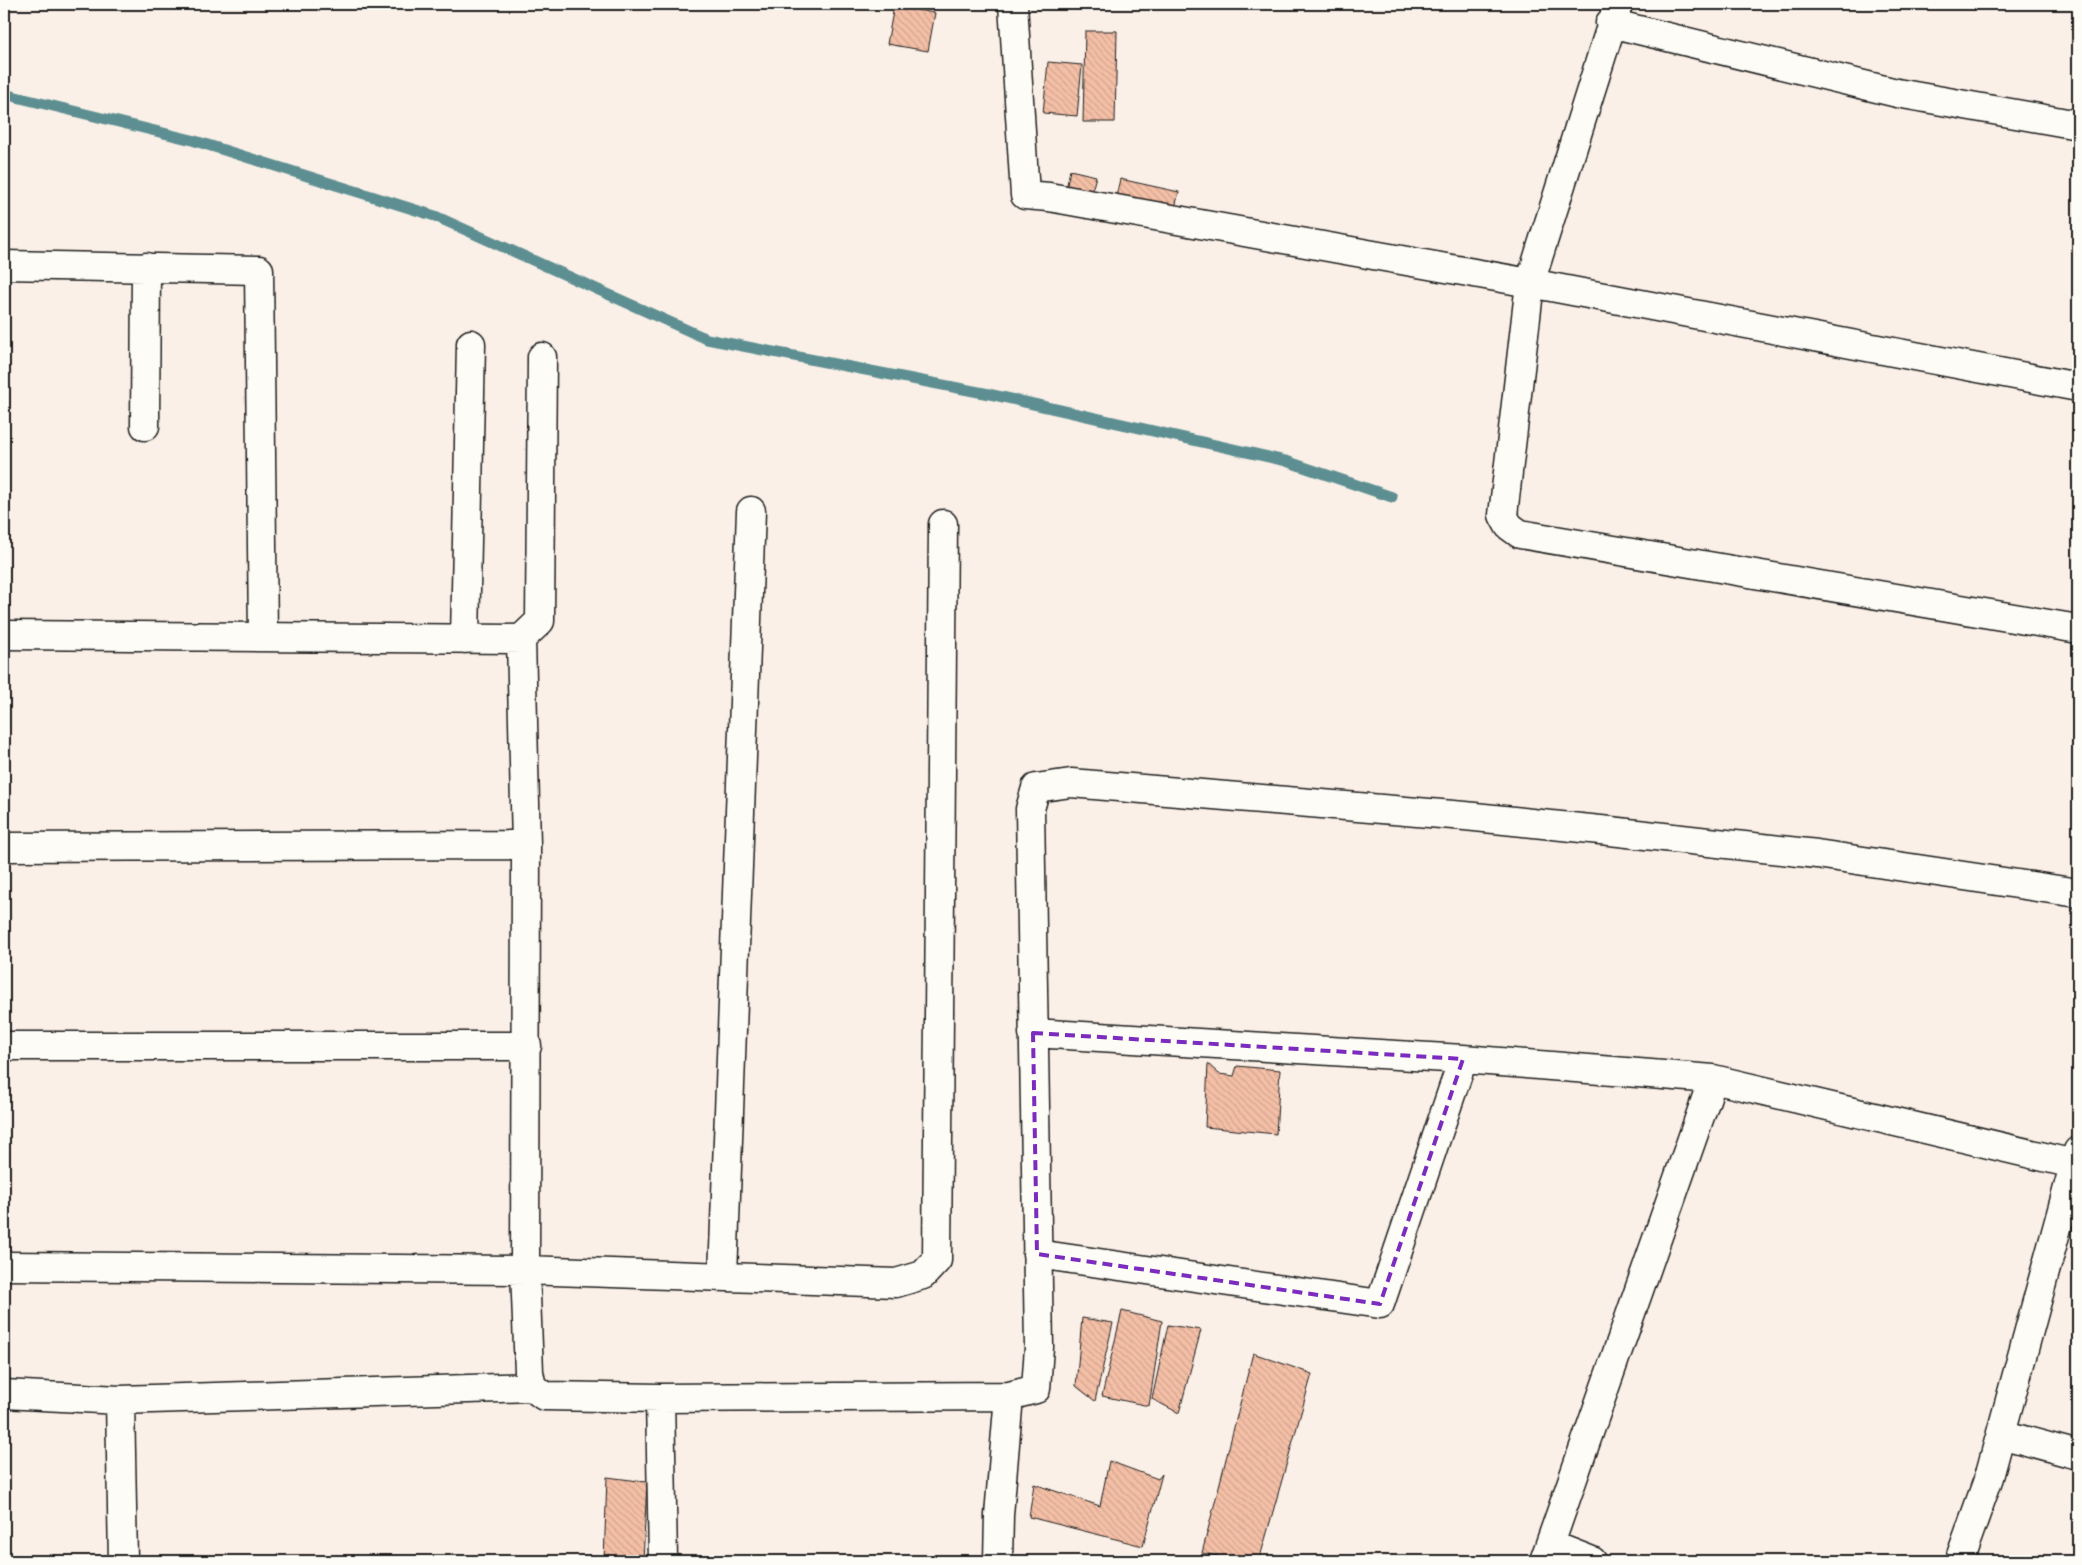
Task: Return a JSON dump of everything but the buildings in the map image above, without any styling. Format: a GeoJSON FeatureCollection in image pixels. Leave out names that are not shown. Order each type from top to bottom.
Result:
{"type":"FeatureCollection","features":[{"type":"Feature","properties":{"kind":"street"},"geometry":{"type":"LineString","coordinates":[[1013,4],[1025,195],[1048,197],[1530,282],[2078,387]]}},
{"type":"Feature","properties":{"kind":"street"},"geometry":{"type":"LineString","coordinates":[[2078,124],[1897,92],[1614,14],[1530,282],[1503,515],[1510,526],[1520,534],[2078,629]]}},
{"type":"Feature","properties":{"kind":"street"},"geometry":{"type":"LineString","coordinates":[[4,264],[259,270],[263,637]]}},
{"type":"Feature","properties":{"kind":"street"},"geometry":{"type":"LineString","coordinates":[[145,426],[146,267]]}},
{"type":"Feature","properties":{"kind":"street"},"geometry":{"type":"LineString","coordinates":[[465,639],[471,344]]}},
{"type":"Feature","properties":{"kind":"street"},"geometry":{"type":"LineString","coordinates":[[4,635],[521,639],[540,621],[542,357]]}},
{"type":"Feature","properties":{"kind":"street"},"geometry":{"type":"LineString","coordinates":[[723,1276],[751,511]]}},
{"type":"Feature","properties":{"kind":"street"},"geometry":{"type":"LineString","coordinates":[[4,1266],[525,1270],[896,1282],[923,1275],[937,1260],[943,524]]}},
{"type":"Feature","properties":{"kind":"street"},"geometry":{"type":"LineString","coordinates":[[521,639],[526,845],[525,1270],[529,1372],[532,1387]]}},
{"type":"Feature","properties":{"kind":"street"},"geometry":{"type":"LineString","coordinates":[[4,1394],[120,1400],[532,1387],[544,1396],[660,1398],[1009,1396],[1036,1389],[1039,1347],[1030,809],[1036,788],[1071,783],[1465,816],[1817,854],[2078,893]]}},
{"type":"Feature","properties":{"kind":"street"},"geometry":{"type":"LineString","coordinates":[[4,847],[526,845]]}},
{"type":"Feature","properties":{"kind":"street"},"geometry":{"type":"LineString","coordinates":[[1033,1033],[1464,1060],[1713,1079],[2077,1160],[2001,1434],[1958,1561]]}},
{"type":"Feature","properties":{"kind":"street"},"geometry":{"type":"LineString","coordinates":[[4,1046],[527,1046]]}},
{"type":"Feature","properties":{"kind":"street"},"geometry":{"type":"LineString","coordinates":[[1037,1254],[1380,1304],[1464,1060]]}},
{"type":"Feature","properties":{"kind":"street"},"geometry":{"type":"LineString","coordinates":[[1592,1561],[1547,1553],[1713,1079]]}},
{"type":"Feature","properties":{"kind":"street"},"geometry":{"type":"LineString","coordinates":[[998,1561],[998,1515],[1009,1396]]}},
{"type":"Feature","properties":{"kind":"street"},"geometry":{"type":"LineString","coordinates":[[660,1398],[663,1561]]}},
{"type":"Feature","properties":{"kind":"street"},"geometry":{"type":"LineString","coordinates":[[120,1400],[123,1561]]}},
{"type":"Feature","properties":{"kind":"street"},"geometry":{"type":"LineString","coordinates":[[2001,1434],[2078,1455]]}},
{"type":"Feature","properties":{"kind":"highlighted area"},"geometry":{"type":"Polygon","coordinates":[[[1033,1033],[1463,1059],[1380,1304],[1037,1254],[1033,1033]]]}},
{"type":"Feature","properties":{"kind":"waterway"},"geometry":{"type":"LineString","coordinates":[[4,94],[192,140],[435,216],[707,339],[989,394],[1286,461],[1392,497]]}}]}
